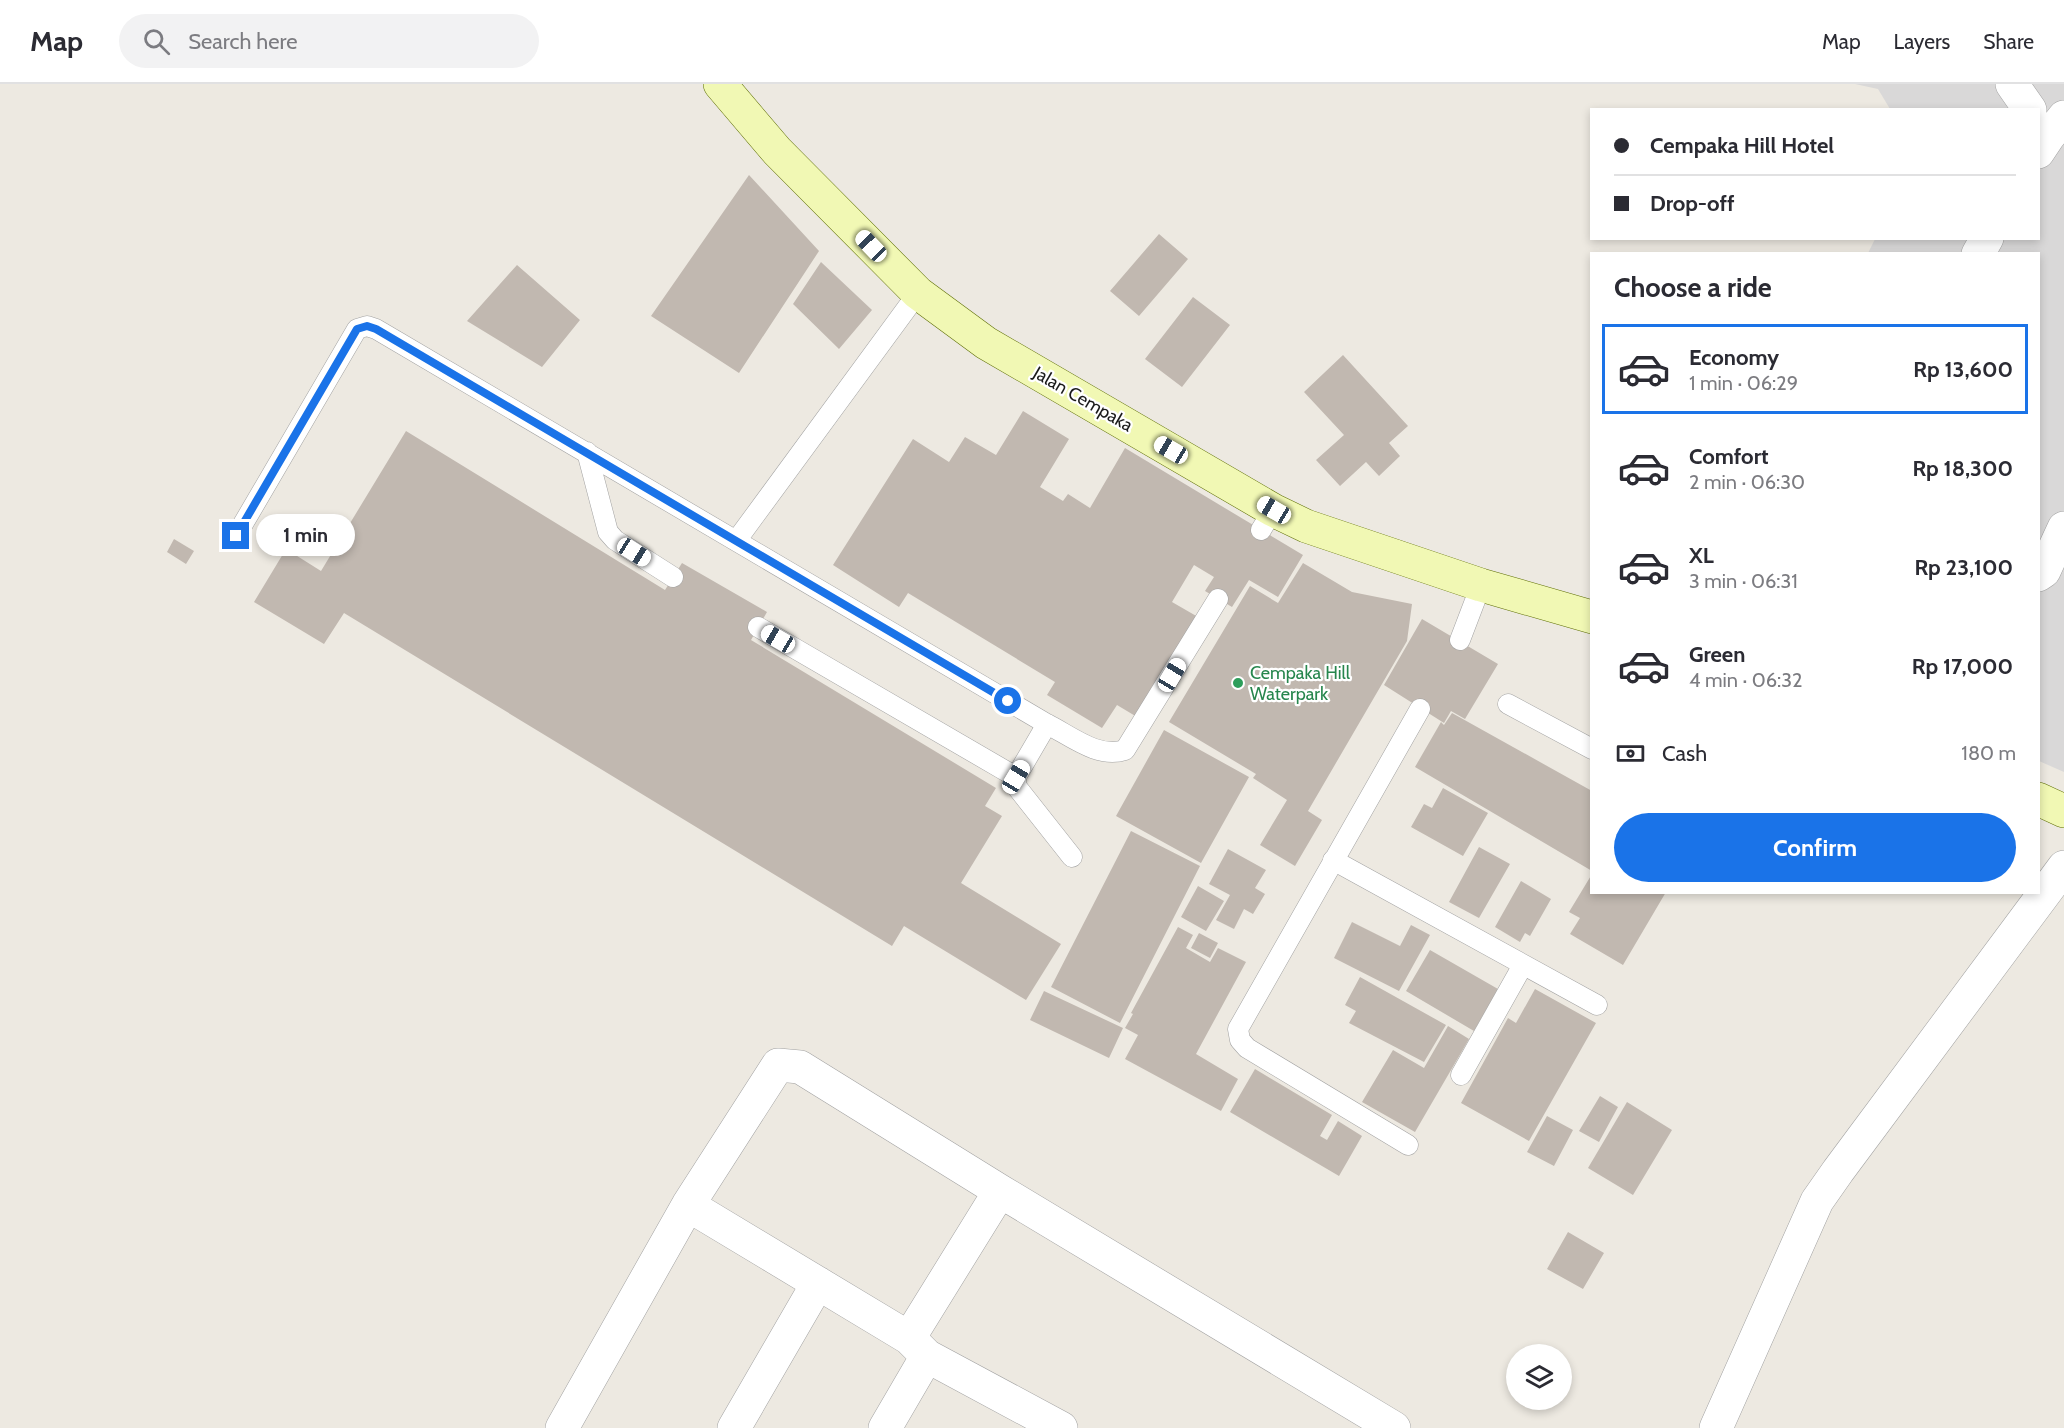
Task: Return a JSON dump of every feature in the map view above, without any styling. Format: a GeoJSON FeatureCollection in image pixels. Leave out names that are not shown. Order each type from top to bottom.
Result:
{"type":"FeatureCollection","features":[{"type":"Feature","properties":{"kind":"main road","name":"Jalan Cempaka"},"geometry":{"type":"LineString","coordinates":[[720,84],[777,150],[918,293],[986,343],[1267,520],[1306,526],[1480,585],[1590,616]]}},
{"type":"Feature","properties":{"kind":"main road"},"geometry":{"type":"LineString","coordinates":[[2040,799],[2064,811]]}},
{"type":"Feature","properties":{"kind":"street"},"geometry":{"type":"LineString","coordinates":[[2012,84],[2029,108]]}},
{"type":"Feature","properties":{"kind":"street"},"geometry":{"type":"LineString","coordinates":[[2040,574],[2044,571],[2064,528]]}},
{"type":"Feature","properties":{"kind":"street"},"geometry":{"type":"LineString","coordinates":[[1720,1420],[1817,1201],[2064,867]]}},
{"type":"Feature","properties":{"kind":"street"},"geometry":{"type":"LineString","coordinates":[[562,1428],[688,1205],[778,1065],[787,1065],[800,1067],[1000,1191],[1394,1428]]}},
{"type":"Feature","properties":{"kind":"street"},"geometry":{"type":"LineString","coordinates":[[885,1428],[918,1347],[1000,1191]]}},
{"type":"Feature","properties":{"kind":"street"},"geometry":{"type":"LineString","coordinates":[[688,1205],[818,1283],[918,1347],[1061,1428]]}},
{"type":"Feature","properties":{"kind":"street"},"geometry":{"type":"LineString","coordinates":[[734,1428],[818,1283]]}},
{"type":"Feature","properties":{"kind":"lane"},"geometry":{"type":"LineString","coordinates":[[736,541],[918,293]]}},
{"type":"Feature","properties":{"kind":"lane"},"geometry":{"type":"LineString","coordinates":[[236,536],[357,329],[367,326],[376,329],[587,452],[1047,724],[1101,752],[1116,753],[1125,750],[1218,599]]}},
{"type":"Feature","properties":{"kind":"lane"},"geometry":{"type":"LineString","coordinates":[[587,452],[608,532],[615,540],[673,577]]}},
{"type":"Feature","properties":{"kind":"lane"},"geometry":{"type":"LineString","coordinates":[[1460,640],[1480,585]]}},
{"type":"Feature","properties":{"kind":"lane"},"geometry":{"type":"LineString","coordinates":[[759,627],[1016,777]]}},
{"type":"Feature","properties":{"kind":"lane"},"geometry":{"type":"LineString","coordinates":[[1508,704],[1590,748]]}},
{"type":"Feature","properties":{"kind":"lane"},"geometry":{"type":"LineString","coordinates":[[1408,1145],[1247,1048],[1240,1041],[1238,1029],[1420,709]]}},
{"type":"Feature","properties":{"kind":"lane"},"geometry":{"type":"LineString","coordinates":[[1047,724],[1016,777],[1016,786],[1072,857]]}},
{"type":"Feature","properties":{"kind":"lane"},"geometry":{"type":"LineString","coordinates":[[1333,860],[1597,1005]]}},
{"type":"Feature","properties":{"kind":"lane"},"geometry":{"type":"LineString","coordinates":[[1461,1075],[1523,965]]}},
{"type":"Feature","properties":{"kind":"shaded area"},"geometry":{"type":"Polygon","coordinates":[[[1855,84],[2064,84],[2064,772],[2040,761],[2040,252],[1868,252],[1874,240],[2040,240],[2040,108],[1889,108],[1878,89],[1855,84]]]}},
{"type":"Feature","properties":{"kind":"building"},"geometry":{"type":"Polygon","coordinates":[[[749,175],[819,251],[739,373],[651,316],[749,175]]]}},
{"type":"Feature","properties":{"kind":"building"},"geometry":{"type":"Polygon","coordinates":[[[1159,234],[1188,259],[1139,316],[1110,291],[1159,234]]]}},
{"type":"Feature","properties":{"kind":"building"},"geometry":{"type":"Polygon","coordinates":[[[821,262],[872,310],[839,349],[793,304],[821,262]]]}},
{"type":"Feature","properties":{"kind":"building"},"geometry":{"type":"Polygon","coordinates":[[[517,265],[580,320],[542,367],[467,321],[517,265]]]}},
{"type":"Feature","properties":{"kind":"building"},"geometry":{"type":"Polygon","coordinates":[[[1193,297],[1230,325],[1182,387],[1145,359],[1193,297]]]}},
{"type":"Feature","properties":{"kind":"building"},"geometry":{"type":"Polygon","coordinates":[[[1343,355],[1408,426],[1389,443],[1400,456],[1379,476],[1366,462],[1340,486],[1316,460],[1344,435],[1304,392],[1343,355]]]}},
{"type":"Feature","properties":{"kind":"building"},"geometry":{"type":"Polygon","coordinates":[[[1023,411],[1069,439],[1040,487],[1063,501],[1068,494],[1090,508],[1125,448],[1303,555],[1278,597],[1249,580],[1232,607],[1205,591],[1214,577],[1194,565],[1172,602],[1198,617],[1137,717],[1117,705],[1102,728],[1047,695],[1055,682],[908,593],[899,607],[833,565],[913,439],[949,462],[965,437],[996,455],[1023,411]]]}},
{"type":"Feature","properties":{"kind":"building"},"geometry":{"type":"Polygon","coordinates":[[[406,431],[665,590],[682,563],[767,612],[751,640],[996,788],[985,806],[1002,816],[961,883],[1061,944],[1026,1000],[904,926],[892,946],[344,613],[324,644],[254,602],[286,549],[321,571],[406,431]]]}},
{"type":"Feature","properties":{"kind":"building"},"geometry":{"type":"Polygon","coordinates":[[[174,539],[194,551],[186,564],[167,552],[174,539]]]}},
{"type":"Feature","properties":{"kind":"building"},"geometry":{"type":"Polygon","coordinates":[[[1303,563],[1352,592],[1412,604],[1407,641],[1308,811],[1322,820],[1295,866],[1260,845],[1287,800],[1253,778],[1256,774],[1169,722],[1250,586],[1278,603],[1303,563]]]}},
{"type":"Feature","properties":{"kind":"building"},"geometry":{"type":"Polygon","coordinates":[[[1422,619],[1498,664],[1465,719],[1451,711],[1444,723],[1384,685],[1422,619]]]}},
{"type":"Feature","properties":{"kind":"building"},"geometry":{"type":"Polygon","coordinates":[[[1452,713],[1590,790],[1590,870],[1415,767],[1441,722],[1444,725],[1452,713]]]}},
{"type":"Feature","properties":{"kind":"building"},"geometry":{"type":"Polygon","coordinates":[[[1164,730],[1249,777],[1201,863],[1116,816],[1164,730]]]}},
{"type":"Feature","properties":{"kind":"building"},"geometry":{"type":"Polygon","coordinates":[[[1443,788],[1488,813],[1463,856],[1411,827],[1424,804],[1432,808],[1443,788]]]}},
{"type":"Feature","properties":{"kind":"building"},"geometry":{"type":"Polygon","coordinates":[[[1131,831],[1200,866],[1120,1023],[1051,987],[1131,831]]]}},
{"type":"Feature","properties":{"kind":"building"},"geometry":{"type":"Polygon","coordinates":[[[1479,847],[1510,864],[1479,918],[1449,902],[1479,847]]]}},
{"type":"Feature","properties":{"kind":"building"},"geometry":{"type":"Polygon","coordinates":[[[1228,849],[1266,870],[1255,888],[1265,894],[1253,914],[1244,909],[1234,929],[1216,920],[1230,895],[1209,884],[1228,849]]]}},
{"type":"Feature","properties":{"kind":"building"},"geometry":{"type":"Polygon","coordinates":[[[1590,877],[1590,894],[1665,894],[1623,965],[1570,934],[1580,918],[1569,912],[1590,877]]]}},
{"type":"Feature","properties":{"kind":"building"},"geometry":{"type":"Polygon","coordinates":[[[1521,881],[1551,899],[1530,936],[1525,933],[1520,942],[1495,927],[1521,881]]]}},
{"type":"Feature","properties":{"kind":"building"},"geometry":{"type":"Polygon","coordinates":[[[1198,886],[1224,901],[1206,931],[1181,917],[1198,886]]]}},
{"type":"Feature","properties":{"kind":"building"},"geometry":{"type":"Polygon","coordinates":[[[1352,922],[1400,946],[1411,925],[1430,935],[1399,991],[1334,958],[1352,922]]]}},
{"type":"Feature","properties":{"kind":"building"},"geometry":{"type":"Polygon","coordinates":[[[1178,927],[1193,935],[1186,948],[1210,962],[1218,948],[1246,962],[1196,1054],[1238,1079],[1221,1111],[1125,1059],[1138,1035],[1125,1028],[1133,1014],[1131,1013],[1178,927]]]}},
{"type":"Feature","properties":{"kind":"building"},"geometry":{"type":"Polygon","coordinates":[[[1199,933],[1218,943],[1210,958],[1191,948],[1199,933]]]}},
{"type":"Feature","properties":{"kind":"building"},"geometry":{"type":"Polygon","coordinates":[[[1430,950],[1498,989],[1474,1031],[1406,991],[1430,950]]]}},
{"type":"Feature","properties":{"kind":"building"},"geometry":{"type":"Polygon","coordinates":[[[1360,977],[1446,1025],[1424,1062],[1349,1023],[1356,1011],[1345,1005],[1360,977]]]}},
{"type":"Feature","properties":{"kind":"building"},"geometry":{"type":"Polygon","coordinates":[[[1535,989],[1596,1023],[1529,1141],[1461,1103],[1508,1018],[1516,1023],[1535,989]]]}},
{"type":"Feature","properties":{"kind":"building"},"geometry":{"type":"Polygon","coordinates":[[[1044,991],[1123,1028],[1109,1058],[1030,1020],[1044,991]]]}},
{"type":"Feature","properties":{"kind":"building"},"geometry":{"type":"Polygon","coordinates":[[[1448,1026],[1469,1039],[1415,1132],[1362,1102],[1393,1050],[1424,1068],[1448,1026]]]}},
{"type":"Feature","properties":{"kind":"building"},"geometry":{"type":"Polygon","coordinates":[[[1255,1069],[1332,1115],[1320,1136],[1327,1140],[1338,1121],[1362,1136],[1339,1176],[1230,1112],[1255,1069]]]}},
{"type":"Feature","properties":{"kind":"building"},"geometry":{"type":"Polygon","coordinates":[[[1600,1096],[1618,1107],[1599,1142],[1579,1131],[1600,1096]]]}},
{"type":"Feature","properties":{"kind":"building"},"geometry":{"type":"Polygon","coordinates":[[[1627,1102],[1672,1130],[1633,1195],[1588,1168],[1627,1102]]]}},
{"type":"Feature","properties":{"kind":"building"},"geometry":{"type":"Polygon","coordinates":[[[1547,1116],[1573,1130],[1554,1166],[1527,1152],[1547,1116]]]}},
{"type":"Feature","properties":{"kind":"building"},"geometry":{"type":"Polygon","coordinates":[[[1568,1232],[1604,1253],[1583,1289],[1547,1269],[1568,1232]]]}},
{"type":"Feature","properties":{"kind":"place","name":"Cempaka Hill Waterpark"},"geometry":{"type":"Point","coordinates":[1238,683]}},
{"type":"Feature","properties":{"kind":"route"},"geometry":{"type":"LineString","coordinates":[[236,536],[357,329],[367,326],[376,329],[568,441],[1008,701]]}}]}
